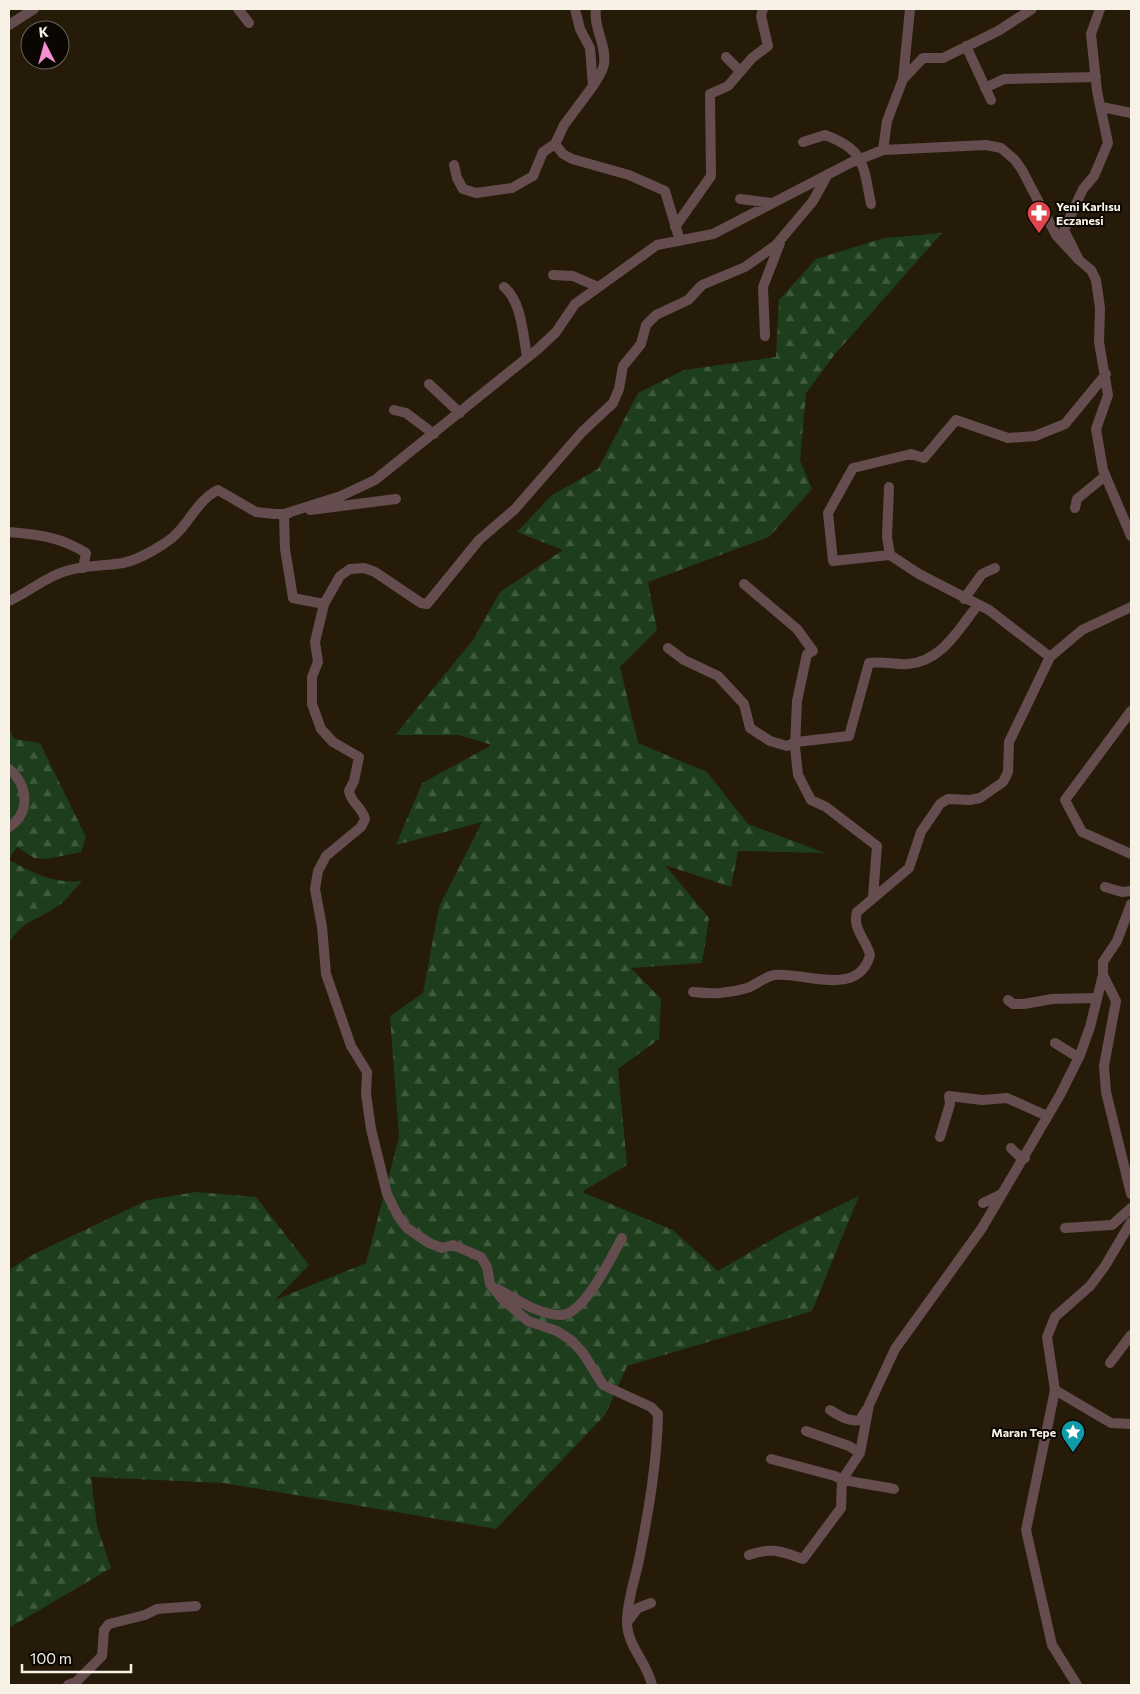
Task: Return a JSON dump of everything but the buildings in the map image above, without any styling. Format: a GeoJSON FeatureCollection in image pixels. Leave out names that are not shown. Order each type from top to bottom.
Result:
{"type":"FeatureCollection","features":[{"type":"Feature","properties":{"kind":"street"},"geometry":{"type":"LineString","coordinates":[[9,25],[34,9]]}},
{"type":"Feature","properties":{"kind":"street"},"geometry":{"type":"LineString","coordinates":[[238,9],[249,23]]}},
{"type":"Feature","properties":{"kind":"street"},"geometry":{"type":"LineString","coordinates":[[575,9],[580,30],[590,48],[593,86]]}},
{"type":"Feature","properties":{"kind":"street"},"geometry":{"type":"LineString","coordinates":[[454,165],[456,178],[463,189],[476,193],[512,188],[533,176],[543,152],[555,144],[564,125],[593,86],[604,66],[605,54],[594,20],[596,9]]}},
{"type":"Feature","properties":{"kind":"street"},"geometry":{"type":"LineString","coordinates":[[675,226],[711,176],[710,94],[728,86],[739,70],[768,46],[761,16],[763,9]]}},
{"type":"Feature","properties":{"kind":"street"},"geometry":{"type":"LineString","coordinates":[[883,150],[887,121],[903,79],[910,9]]}},
{"type":"Feature","properties":{"kind":"street"},"geometry":{"type":"LineString","coordinates":[[903,79],[923,58],[943,58],[998,30],[1032,9]]}},
{"type":"Feature","properties":{"kind":"street"},"geometry":{"type":"LineString","coordinates":[[1079,260],[1064,230],[1083,190],[1094,176],[1108,143],[1096,77],[1091,34],[1100,9]]}},
{"type":"Feature","properties":{"kind":"street"},"geometry":{"type":"LineString","coordinates":[[966,46],[991,100]]}},
{"type":"Feature","properties":{"kind":"street"},"geometry":{"type":"LineString","coordinates":[[726,57],[739,70]]}},
{"type":"Feature","properties":{"kind":"street"},"geometry":{"type":"LineString","coordinates":[[985,88],[1004,79],[1096,77]]}},
{"type":"Feature","properties":{"kind":"street"},"geometry":{"type":"LineString","coordinates":[[1102,107],[1131,113]]}},
{"type":"Feature","properties":{"kind":"street"},"geometry":{"type":"LineString","coordinates":[[802,142],[825,135],[853,150],[861,158],[871,204]]}},
{"type":"Feature","properties":{"kind":"street"},"geometry":{"type":"LineString","coordinates":[[555,144],[563,154],[572,159],[629,175],[665,191],[680,241]]}},
{"type":"Feature","properties":{"kind":"street"},"geometry":{"type":"LineString","coordinates":[[284,514],[341,496],[376,480],[460,413],[556,332],[575,304],[657,245],[713,234],[828,174],[883,150],[986,145],[1001,148],[1008,152],[1022,170],[1056,235],[1091,270],[1096,280],[1100,308],[1100,342],[1108,395],[1096,429],[1105,476],[1131,536]]}},
{"type":"Feature","properties":{"kind":"street"},"geometry":{"type":"LineString","coordinates":[[652,1685],[649,1672],[629,1638],[627,1622],[629,1600],[653,1484],[658,1414],[651,1407],[603,1385],[583,1353],[571,1340],[557,1330],[528,1320],[502,1299],[490,1284],[486,1267],[481,1257],[453,1246],[442,1248],[429,1243],[407,1228],[398,1216],[387,1194],[371,1129],[366,1094],[367,1072],[351,1046],[326,974],[322,927],[316,889],[318,871],[326,856],[361,827],[365,819],[363,811],[350,799],[349,791],[354,781],[359,757],[333,742],[321,729],[312,704],[312,676],[318,662],[315,642],[324,604],[340,576],[350,569],[364,568],[375,572],[421,603],[427,604],[479,540],[515,509],[582,432],[613,404],[619,389],[622,366],[641,344],[646,325],[656,315],[688,300],[702,285],[762,257],[813,201],[828,174]]}},
{"type":"Feature","properties":{"kind":"street"},"geometry":{"type":"LineString","coordinates":[[740,199],[773,203]]}},
{"type":"Feature","properties":{"kind":"street"},"geometry":{"type":"LineString","coordinates":[[765,336],[763,287],[783,236]]}},
{"type":"Feature","properties":{"kind":"street"},"geometry":{"type":"LineString","coordinates":[[553,275],[573,276],[598,287]]}},
{"type":"Feature","properties":{"kind":"street"},"geometry":{"type":"LineString","coordinates":[[504,287],[511,293],[520,318],[527,357]]}},
{"type":"Feature","properties":{"kind":"street"},"geometry":{"type":"LineString","coordinates":[[1050,657],[989,610],[964,599],[890,555],[834,561],[828,513],[853,468],[911,454],[924,458],[956,420],[1008,438],[1036,436],[1065,424],[1106,374]]}},
{"type":"Feature","properties":{"kind":"street"},"geometry":{"type":"LineString","coordinates":[[429,384],[460,413]]}},
{"type":"Feature","properties":{"kind":"street"},"geometry":{"type":"LineString","coordinates":[[394,410],[406,413],[434,434]]}},
{"type":"Feature","properties":{"kind":"street"},"geometry":{"type":"LineString","coordinates":[[1076,508],[1077,499],[1105,476]]}},
{"type":"Feature","properties":{"kind":"street"},"geometry":{"type":"LineString","coordinates":[[889,487],[887,537],[890,555]]}},
{"type":"Feature","properties":{"kind":"street"},"geometry":{"type":"LineString","coordinates":[[9,600],[27,593],[45,580],[67,571],[124,562],[166,543],[180,530],[206,496],[218,490],[256,512],[284,514],[396,499]]}},
{"type":"Feature","properties":{"kind":"street"},"geometry":{"type":"LineString","coordinates":[[284,514],[284,549],[293,598],[324,604]]}},
{"type":"Feature","properties":{"kind":"street"},"geometry":{"type":"LineString","coordinates":[[9,532],[50,536],[72,544],[86,553],[83,568]]}},
{"type":"Feature","properties":{"kind":"street"},"geometry":{"type":"LineString","coordinates":[[964,599],[982,574],[995,568]]}},
{"type":"Feature","properties":{"kind":"street"},"geometry":{"type":"LineString","coordinates":[[744,584],[797,629],[813,651],[807,654],[797,701],[796,742],[798,775],[811,800],[826,807],[877,846],[873,897]]}},
{"type":"Feature","properties":{"kind":"street"},"geometry":{"type":"LineString","coordinates":[[668,648],[684,660],[718,676],[744,704],[750,728],[770,741],[787,746],[796,742],[849,736],[870,663],[907,664],[927,660],[939,653],[977,606]]}},
{"type":"Feature","properties":{"kind":"street"},"geometry":{"type":"LineString","coordinates":[[693,992],[719,994],[748,988],[769,976],[777,975],[826,982],[854,975],[863,969],[870,955],[855,921],[857,912],[873,897],[901,878],[909,868],[921,832],[940,804],[948,799],[970,800],[980,798],[1003,782],[1008,772],[1009,742],[1050,657],[1082,630],[1131,607]]}},
{"type":"Feature","properties":{"kind":"street"},"geometry":{"type":"LineString","coordinates":[[1131,711],[1065,800],[1082,832],[1131,854]]}},
{"type":"Feature","properties":{"kind":"street"},"geometry":{"type":"LineString","coordinates":[[9,769],[21,781],[25,801],[23,813],[9,827]]}},
{"type":"Feature","properties":{"kind":"street"},"geometry":{"type":"LineString","coordinates":[[1105,887],[1122,892],[1131,891]]}},
{"type":"Feature","properties":{"kind":"street"},"geometry":{"type":"LineString","coordinates":[[830,1410],[844,1419],[860,1420],[895,1349],[982,1228],[1003,1194],[1080,1055],[1090,1028],[1102,975],[1103,962],[1117,941],[1131,904]]}},
{"type":"Feature","properties":{"kind":"street"},"geometry":{"type":"LineString","coordinates":[[1102,975],[1116,1001],[1104,1066],[1106,1092],[1131,1194]]}},
{"type":"Feature","properties":{"kind":"street"},"geometry":{"type":"LineString","coordinates":[[1008,1000],[1013,1004],[1024,1004],[1052,999],[1096,998]]}},
{"type":"Feature","properties":{"kind":"street"},"geometry":{"type":"LineString","coordinates":[[1055,1043],[1076,1056],[1080,1055]]}},
{"type":"Feature","properties":{"kind":"street"},"geometry":{"type":"LineString","coordinates":[[940,1136],[950,1104],[950,1096],[982,1100],[1007,1098],[1047,1116]]}},
{"type":"Feature","properties":{"kind":"street"},"geometry":{"type":"LineString","coordinates":[[1011,1148],[1024,1158]]}},
{"type":"Feature","properties":{"kind":"street"},"geometry":{"type":"LineString","coordinates":[[983,1203],[1003,1194]]}},
{"type":"Feature","properties":{"kind":"street"},"geometry":{"type":"LineString","coordinates":[[1065,1228],[1112,1225],[1131,1208]]}},
{"type":"Feature","properties":{"kind":"street"},"geometry":{"type":"LineString","coordinates":[[1077,1685],[1052,1645],[1026,1530],[1055,1390],[1047,1337],[1055,1317],[1106,1266],[1131,1222]]}},
{"type":"Feature","properties":{"kind":"street"},"geometry":{"type":"LineString","coordinates":[[490,1284],[544,1313],[564,1315],[577,1308],[589,1293],[622,1238]]}},
{"type":"Feature","properties":{"kind":"street"},"geometry":{"type":"LineString","coordinates":[[1110,1363],[1131,1335]]}},
{"type":"Feature","properties":{"kind":"street"},"geometry":{"type":"LineString","coordinates":[[1055,1390],[1111,1423],[1131,1424]]}},
{"type":"Feature","properties":{"kind":"street"},"geometry":{"type":"LineString","coordinates":[[749,1554],[764,1549],[778,1550],[803,1559],[841,1508],[842,1480],[860,1453],[869,1405]]}},
{"type":"Feature","properties":{"kind":"street"},"geometry":{"type":"LineString","coordinates":[[806,1431],[848,1446],[860,1453]]}},
{"type":"Feature","properties":{"kind":"street"},"geometry":{"type":"LineString","coordinates":[[771,1459],[835,1476],[842,1480],[869,1482],[894,1489]]}},
{"type":"Feature","properties":{"kind":"street"},"geometry":{"type":"LineString","coordinates":[[627,1622],[638,1608],[652,1603]]}},
{"type":"Feature","properties":{"kind":"street"},"geometry":{"type":"LineString","coordinates":[[68,1685],[76,1682],[102,1656],[104,1630],[109,1624],[145,1615],[157,1609],[196,1606]]}},
{"type":"Feature","properties":{"kind":"green space"},"geometry":{"type":"Polygon","coordinates":[[[942,233],[835,354],[806,393],[800,460],[812,489],[769,537],[648,582],[657,630],[620,667],[638,743],[707,772],[748,824],[825,853],[738,851],[731,887],[665,865],[709,918],[702,963],[631,968],[661,999],[659,1039],[618,1069],[627,1165],[582,1192],[673,1230],[718,1271],[787,1231],[859,1196],[812,1311],[627,1366],[605,1415],[496,1529],[224,1483],[91,1477],[97,1526],[111,1568],[9,1628],[9,1270],[32,1255],[148,1200],[196,1192],[256,1197],[309,1265],[275,1300],[366,1263],[399,1137],[390,1016],[423,993],[439,907],[482,822],[396,845],[422,783],[492,745],[459,735],[395,735],[473,640],[500,592],[563,550],[517,532],[552,495],[598,469],[638,393],[684,370],[776,357],[779,300],[816,259],[884,238],[942,233]]]}},
{"type":"Feature","properties":{"kind":"green space"},"geometry":{"type":"Polygon","coordinates":[[[9,729],[14,739],[40,743],[86,837],[81,852],[47,859],[34,858],[17,847],[9,859],[9,729]]]}},
{"type":"Feature","properties":{"kind":"green space"},"geometry":{"type":"Polygon","coordinates":[[[9,860],[35,873],[53,879],[82,881],[61,904],[26,924],[9,943],[9,860]]]}},
{"type":"Feature","properties":{"kind":"place","name":"Yeni Karlısu Eczanesi"},"geometry":{"type":"Point","coordinates":[1039,234]}},
{"type":"Feature","properties":{"kind":"place","name":"Maran Tepe"},"geometry":{"type":"Point","coordinates":[1073,1453]}}]}
